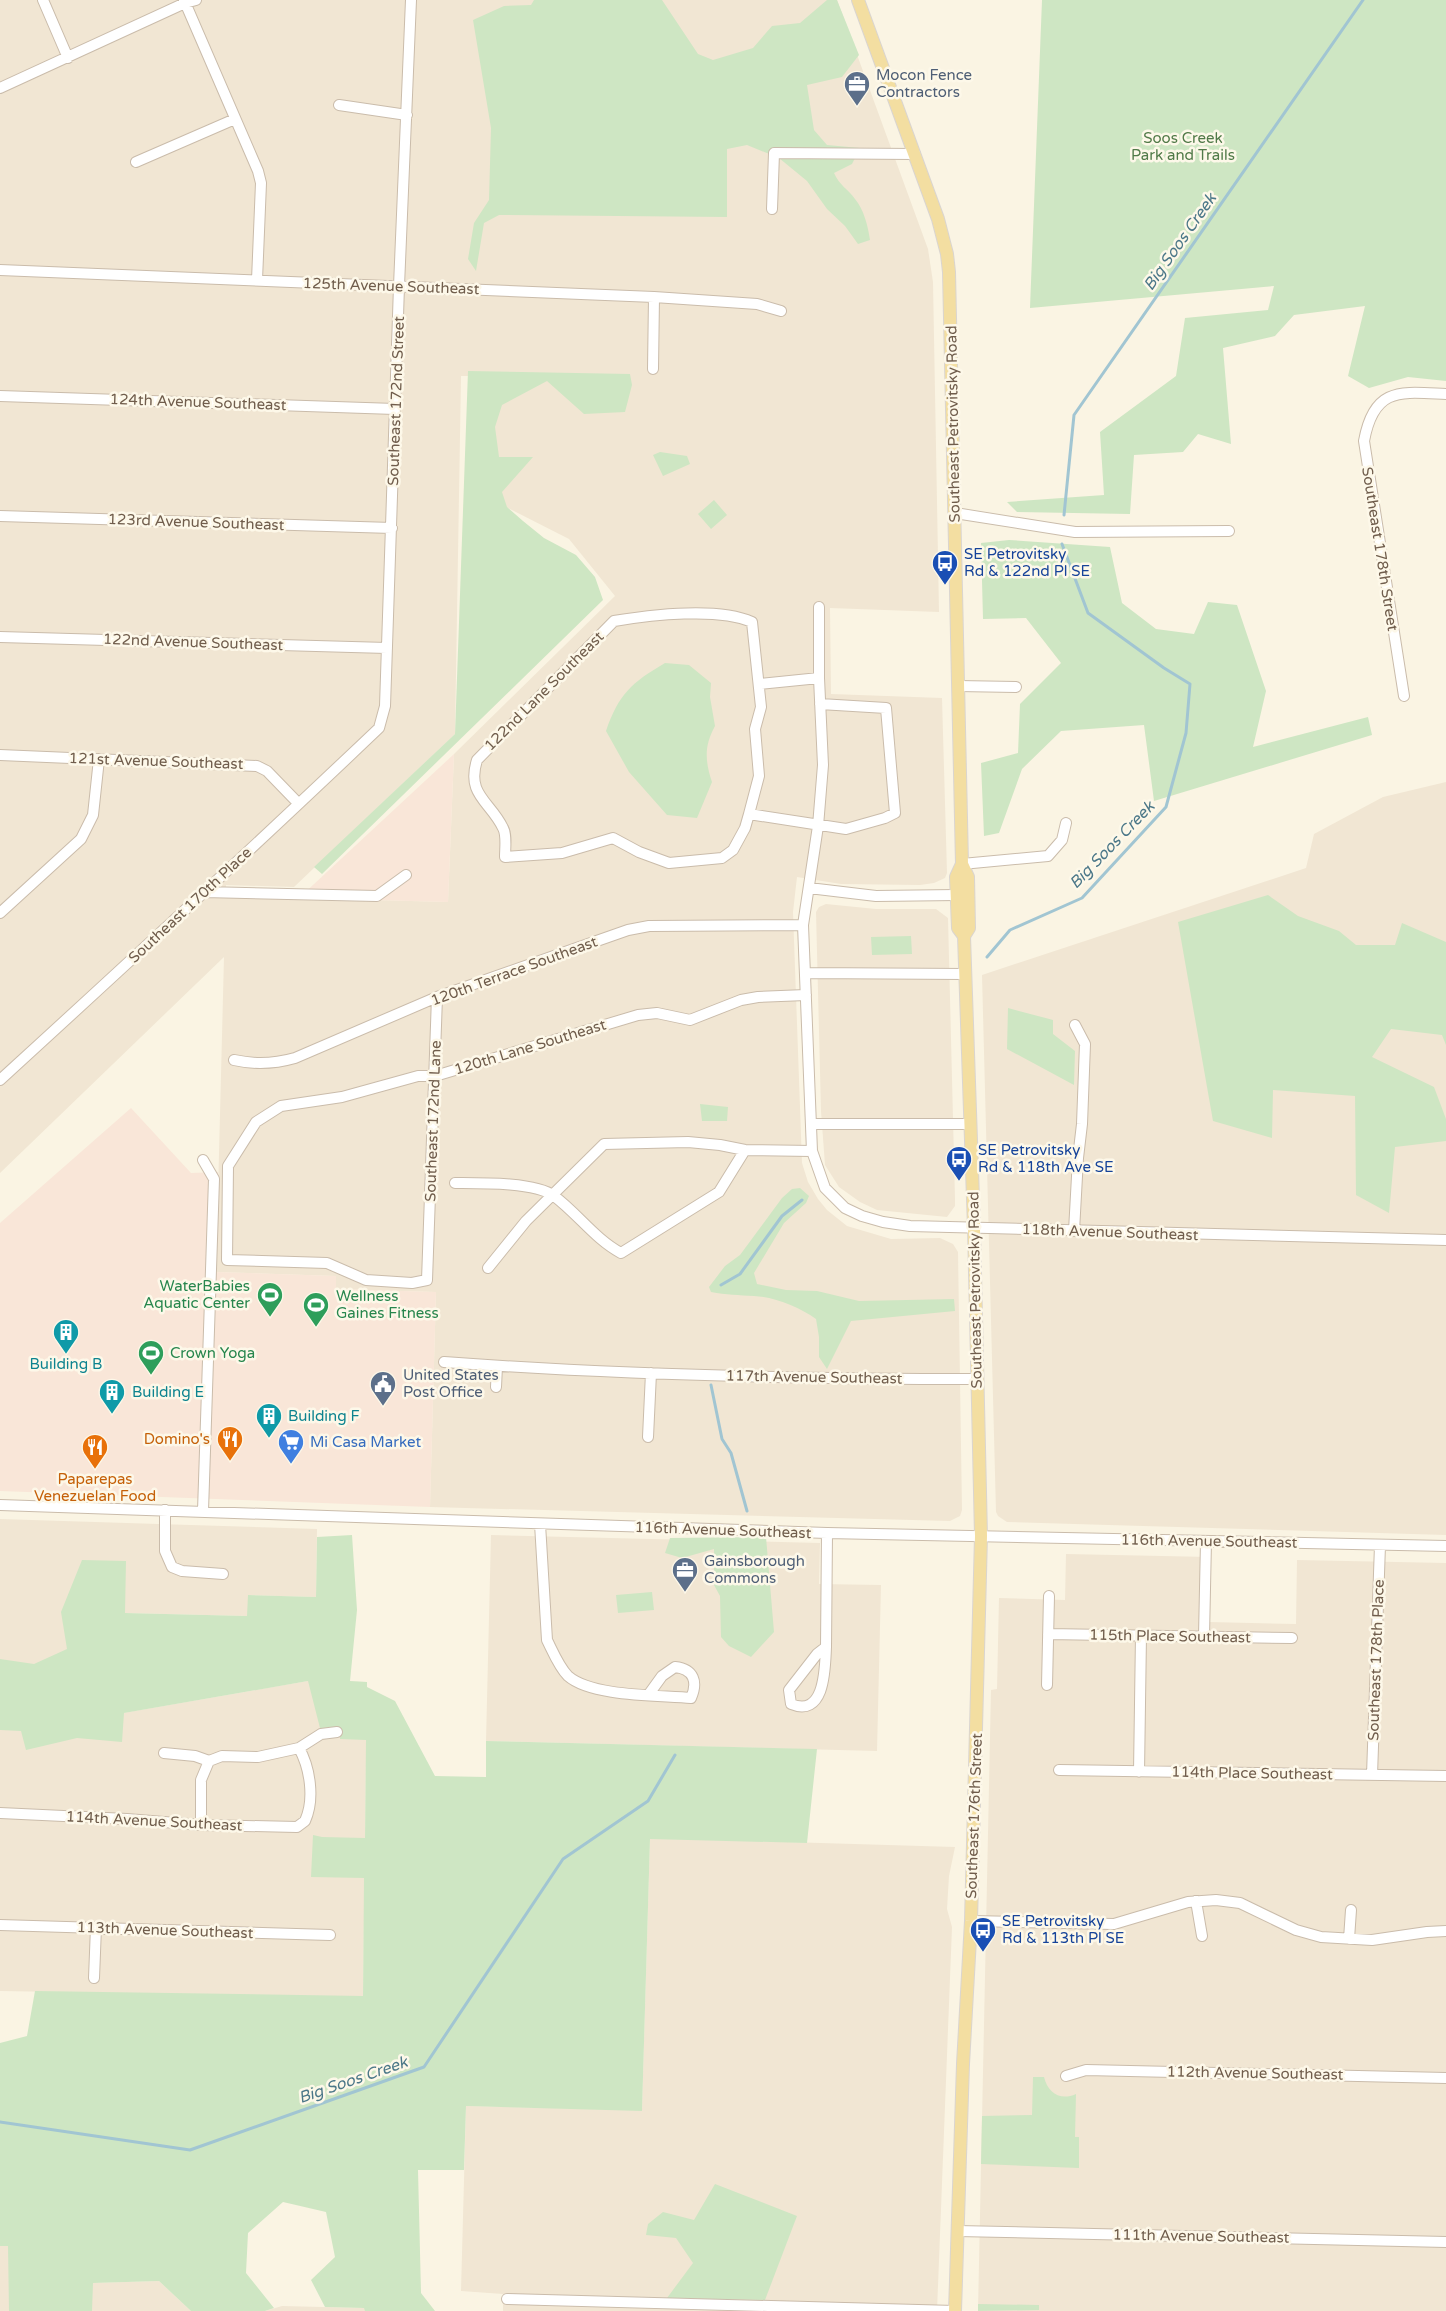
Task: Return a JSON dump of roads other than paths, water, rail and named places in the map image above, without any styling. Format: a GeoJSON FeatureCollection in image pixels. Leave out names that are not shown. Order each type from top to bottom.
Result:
{"type":"FeatureCollection","features":[{"type":"Feature","properties":{"kind":"main road","name":"Southeast Petrovitsky Road"},"geometry":{"type":"LineString","coordinates":[[858,0],[938,219],[947,254],[962,864],[957,878],[957,895],[958,928],[964,936]]}},
{"type":"Feature","properties":{"kind":"main road","name":"Southeast Petrovitsky Road"},"geometry":{"type":"LineString","coordinates":[[962,864],[968,877],[969,928],[964,936],[981,1536]]}},
{"type":"Feature","properties":{"kind":"main road","name":"Southeast 176th Street"},"geometry":{"type":"LineString","coordinates":[[955,2311],[963,2064],[971,1921],[981,1536]]}},
{"type":"Feature","properties":{"kind":"street"},"geometry":{"type":"LineString","coordinates":[[43,0],[68,58]]}},
{"type":"Feature","properties":{"kind":"street","name":"Southeast 172nd Street"},"geometry":{"type":"LineString","coordinates":[[379,728],[385,706],[411,0]]}},
{"type":"Feature","properties":{"kind":"street"},"geometry":{"type":"LineString","coordinates":[[0,88],[188,1],[261,183],[257,280]]}},
{"type":"Feature","properties":{"kind":"street"},"geometry":{"type":"LineString","coordinates":[[339,105],[407,115]]}},
{"type":"Feature","properties":{"kind":"street"},"geometry":{"type":"LineString","coordinates":[[136,162],[235,119]]}},
{"type":"Feature","properties":{"kind":"street"},"geometry":{"type":"LineString","coordinates":[[772,209],[774,153],[915,154]]}},
{"type":"Feature","properties":{"kind":"street","name":"125th Avenue Southeast"},"geometry":{"type":"LineString","coordinates":[[0,270],[654,297],[757,304],[781,311]]}},
{"type":"Feature","properties":{"kind":"street"},"geometry":{"type":"LineString","coordinates":[[653,369],[654,297]]}},
{"type":"Feature","properties":{"kind":"street","name":"Southeast 178th Street"},"geometry":{"type":"LineString","coordinates":[[1404,696],[1365,454],[1366,429],[1379,405],[1392,394],[1446,394]]}},
{"type":"Feature","properties":{"kind":"street","name":"124th Avenue Southeast"},"geometry":{"type":"LineString","coordinates":[[0,396],[395,409]]}},
{"type":"Feature","properties":{"kind":"street"},"geometry":{"type":"LineString","coordinates":[[955,513],[1076,532],[1229,531]]}},
{"type":"Feature","properties":{"kind":"street","name":"123rd Avenue Southeast"},"geometry":{"type":"LineString","coordinates":[[0,516],[392,528]]}},
{"type":"Feature","properties":{"kind":"street","name":"118th Avenue Southeast"},"geometry":{"type":"LineString","coordinates":[[819,608],[823,765],[818,826],[803,926],[812,1150],[825,1188],[845,1208],[862,1216],[910,1226],[1446,1240]]}},
{"type":"Feature","properties":{"kind":"street","name":"122nd Lane Southeast"},"geometry":{"type":"LineString","coordinates":[[749,814],[745,828],[733,850],[722,858],[669,863],[639,852],[613,838],[562,853],[505,857],[504,829],[475,787],[473,772],[477,760],[614,621],[638,617],[709,614],[737,616],[752,622],[759,684]]}},
{"type":"Feature","properties":{"kind":"street","name":"122nd Avenue Southeast"},"geometry":{"type":"LineString","coordinates":[[0,637],[387,648]]}},
{"type":"Feature","properties":{"kind":"street"},"geometry":{"type":"LineString","coordinates":[[819,678],[759,684],[761,706],[755,729],[759,776],[749,814],[846,830],[895,813],[886,708],[820,704]]}},
{"type":"Feature","properties":{"kind":"street"},"geometry":{"type":"LineString","coordinates":[[958,686],[1016,687]]}},
{"type":"Feature","properties":{"kind":"street","name":"Southeast 170th Place"},"geometry":{"type":"LineString","coordinates":[[0,1080],[379,728]]}},
{"type":"Feature","properties":{"kind":"street","name":"121st Avenue Southeast"},"geometry":{"type":"LineString","coordinates":[[0,755],[257,766],[267,771],[298,803]]}},
{"type":"Feature","properties":{"kind":"street"},"geometry":{"type":"LineString","coordinates":[[0,913],[81,838],[93,815],[99,759]]}},
{"type":"Feature","properties":{"kind":"street"},"geometry":{"type":"LineString","coordinates":[[962,864],[1048,856],[1062,840],[1066,823]]}},
{"type":"Feature","properties":{"kind":"street"},"geometry":{"type":"LineString","coordinates":[[204,892],[377,896],[406,875]]}},
{"type":"Feature","properties":{"kind":"street"},"geometry":{"type":"LineString","coordinates":[[808,888],[876,896],[957,895]]}},
{"type":"Feature","properties":{"kind":"street","name":"120th Terrace Southeast"},"geometry":{"type":"LineString","coordinates":[[234,1060],[252,1064],[276,1063],[295,1058],[437,998],[628,930],[650,926],[803,926]]}},
{"type":"Feature","properties":{"kind":"street"},"geometry":{"type":"LineString","coordinates":[[805,973],[965,974]]}},
{"type":"Feature","properties":{"kind":"street","name":"120th Lane Southeast"},"geometry":{"type":"LineString","coordinates":[[227,1260],[228,1166],[256,1122],[281,1106],[342,1097],[418,1076],[435,1076],[639,1015],[657,1013],[690,1020],[741,1000],[806,995]]}},
{"type":"Feature","properties":{"kind":"street","name":"Southeast 172nd Lane"},"geometry":{"type":"LineString","coordinates":[[227,1260],[327,1263],[366,1280],[412,1283],[427,1280],[437,998]]}},
{"type":"Feature","properties":{"kind":"street"},"geometry":{"type":"LineString","coordinates":[[1074,1231],[1085,1044],[1076,1025]]}},
{"type":"Feature","properties":{"kind":"street"},"geometry":{"type":"LineString","coordinates":[[811,1124],[970,1124]]}},
{"type":"Feature","properties":{"kind":"street"},"geometry":{"type":"LineString","coordinates":[[488,1268],[526,1221],[604,1144],[688,1142],[745,1150],[812,1150]]}},
{"type":"Feature","properties":{"kind":"street"},"geometry":{"type":"LineString","coordinates":[[454,1183],[501,1183],[552,1194],[609,1247],[621,1253],[719,1192],[745,1150]]}},
{"type":"Feature","properties":{"kind":"street"},"geometry":{"type":"LineString","coordinates":[[203,1160],[214,1179],[203,1511]]}},
{"type":"Feature","properties":{"kind":"street","name":"117th Avenue Southeast"},"geometry":{"type":"LineString","coordinates":[[444,1362],[842,1379],[977,1379]]}},
{"type":"Feature","properties":{"kind":"street"},"geometry":{"type":"LineString","coordinates":[[496,1387],[497,1366]]}},
{"type":"Feature","properties":{"kind":"street"},"geometry":{"type":"LineString","coordinates":[[648,1437],[651,1372]]}},
{"type":"Feature","properties":{"kind":"street","name":"116th Avenue Southeast"},"geometry":{"type":"LineString","coordinates":[[0,1505],[827,1533],[1446,1546]]}},
{"type":"Feature","properties":{"kind":"street"},"geometry":{"type":"LineString","coordinates":[[165,1510],[165,1551],[172,1567],[182,1571],[223,1574]]}},
{"type":"Feature","properties":{"kind":"street"},"geometry":{"type":"LineString","coordinates":[[540,1524],[547,1640],[555,1657],[568,1676],[581,1683],[602,1691],[649,1694]]}},
{"type":"Feature","properties":{"kind":"street"},"geometry":{"type":"LineString","coordinates":[[826,1647],[817,1654],[789,1690],[791,1704],[800,1707],[809,1706],[816,1700],[822,1683],[826,1647],[827,1533]]}},
{"type":"Feature","properties":{"kind":"street"},"geometry":{"type":"LineString","coordinates":[[1204,1636],[1206,1541]]}},
{"type":"Feature","properties":{"kind":"street","name":"Southeast 178th Place"},"geometry":{"type":"LineString","coordinates":[[1372,1775],[1380,1545]]}},
{"type":"Feature","properties":{"kind":"street"},"geometry":{"type":"LineString","coordinates":[[1047,1685],[1049,1596]]}},
{"type":"Feature","properties":{"kind":"street","name":"115th Place Southeast"},"geometry":{"type":"LineString","coordinates":[[1048,1634],[1292,1638]]}},
{"type":"Feature","properties":{"kind":"street"},"geometry":{"type":"LineString","coordinates":[[1139,1772],[1141,1635]]}},
{"type":"Feature","properties":{"kind":"street"},"geometry":{"type":"LineString","coordinates":[[164,1753],[195,1756],[209,1761],[222,1756],[258,1756],[299,1748],[321,1734],[337,1732]]}},
{"type":"Feature","properties":{"kind":"street","name":"114th Avenue Southeast"},"geometry":{"type":"LineString","coordinates":[[0,1813],[201,1825],[297,1827],[305,1821],[310,1805],[309,1775],[306,1761],[299,1748]]}},
{"type":"Feature","properties":{"kind":"street"},"geometry":{"type":"LineString","coordinates":[[201,1825],[201,1780],[209,1761]]}},
{"type":"Feature","properties":{"kind":"street","name":"114th Place Southeast"},"geometry":{"type":"LineString","coordinates":[[1059,1770],[1446,1776]]}},
{"type":"Feature","properties":{"kind":"street"},"geometry":{"type":"LineString","coordinates":[[971,1921],[1114,1924],[1132,1920],[1162,1908],[1196,1901],[1216,1900],[1240,1903],[1296,1930],[1321,1937],[1372,1941],[1446,1931]]}},
{"type":"Feature","properties":{"kind":"street"},"geometry":{"type":"LineString","coordinates":[[1196,1901],[1202,1936]]}},
{"type":"Feature","properties":{"kind":"street"},"geometry":{"type":"LineString","coordinates":[[1349,1939],[1352,1910]]}},
{"type":"Feature","properties":{"kind":"street","name":"113th Avenue Southeast"},"geometry":{"type":"LineString","coordinates":[[0,1924],[330,1935]]}},
{"type":"Feature","properties":{"kind":"street"},"geometry":{"type":"LineString","coordinates":[[94,1978],[96,1927]]}},
{"type":"Feature","properties":{"kind":"street","name":"112th Avenue Southeast"},"geometry":{"type":"LineString","coordinates":[[1066,2076],[1086,2070],[1446,2078]]}},
{"type":"Feature","properties":{"kind":"street","name":"111th Avenue Southeast"},"geometry":{"type":"LineString","coordinates":[[957,2231],[1446,2242]]}},
{"type":"Feature","properties":{"kind":"street"},"geometry":{"type":"LineString","coordinates":[[507,2299],[577,2306],[955,2311]]}},
{"type":"Feature","properties":{"kind":"waterway","name":"Big Soos Creek"},"geometry":{"type":"LineString","coordinates":[[1064,515],[1074,415],[1363,0]]}},
{"type":"Feature","properties":{"kind":"waterway","name":"Big Soos Creek"},"geometry":{"type":"LineString","coordinates":[[987,957],[1010,930],[1082,898],[1166,807],[1186,733],[1190,684],[1088,613],[1062,544]]}},
{"type":"Feature","properties":{"kind":"waterway","name":"Big Soos Creek"},"geometry":{"type":"LineString","coordinates":[[721,1285],[740,1274],[782,1216],[802,1200]]}},
{"type":"Feature","properties":{"kind":"waterway","name":"Big Soos Creek"},"geometry":{"type":"LineString","coordinates":[[711,1385],[722,1439],[731,1453],[747,1511]]}},
{"type":"Feature","properties":{"kind":"waterway","name":"Big Soos Creek"},"geometry":{"type":"LineString","coordinates":[[0,2122],[190,2150],[424,2067],[563,1859],[648,1801],[675,1755]]}},
{"type":"Feature","properties":{"kind":"place","name":"Mocon Fence Contractors"},"geometry":{"type":"Point","coordinates":[857,107]}},
{"type":"Feature","properties":{"kind":"place","name":"SE Petrovitsky Rd & 122nd Pl SE"},"geometry":{"type":"Point","coordinates":[945,586]}},
{"type":"Feature","properties":{"kind":"place","name":"SE Petrovitsky Rd & 118th Ave SE"},"geometry":{"type":"Point","coordinates":[959,1182]}},
{"type":"Feature","properties":{"kind":"place","name":"WaterBabies Aquatic Center"},"geometry":{"type":"Point","coordinates":[270,1318]}},
{"type":"Feature","properties":{"kind":"place","name":"Wellness Gaines Fitness"},"geometry":{"type":"Point","coordinates":[316,1328]}},
{"type":"Feature","properties":{"kind":"place","name":"Building B"},"geometry":{"type":"Point","coordinates":[66,1355]}},
{"type":"Feature","properties":{"kind":"place","name":"Crown Yoga"},"geometry":{"type":"Point","coordinates":[151,1376]}},
{"type":"Feature","properties":{"kind":"place","name":"United States Post Office"},"geometry":{"type":"Point","coordinates":[383,1407]}},
{"type":"Feature","properties":{"kind":"place","name":"Building E"},"geometry":{"type":"Point","coordinates":[112,1415]}},
{"type":"Feature","properties":{"kind":"place","name":"Building F"},"geometry":{"type":"Point","coordinates":[269,1439]}},
{"type":"Feature","properties":{"kind":"place","name":"Domino's"},"geometry":{"type":"Point","coordinates":[230,1462]}},
{"type":"Feature","properties":{"kind":"place","name":"Mi Casa Market"},"geometry":{"type":"Point","coordinates":[291,1465]}},
{"type":"Feature","properties":{"kind":"place","name":"Paparepas Venezuelan Food"},"geometry":{"type":"Point","coordinates":[95,1470]}},
{"type":"Feature","properties":{"kind":"place","name":"Gainsborough Commons"},"geometry":{"type":"Point","coordinates":[685,1593]}},
{"type":"Feature","properties":{"kind":"place","name":"SE Petrovitsky Rd & 113th Pl SE"},"geometry":{"type":"Point","coordinates":[983,1953]}},
{"type":"Feature","properties":{"kind":"park label","name":"Soos Creek Park and Trails"},"geometry":{"type":"Point","coordinates":[1183,146]}}]}
